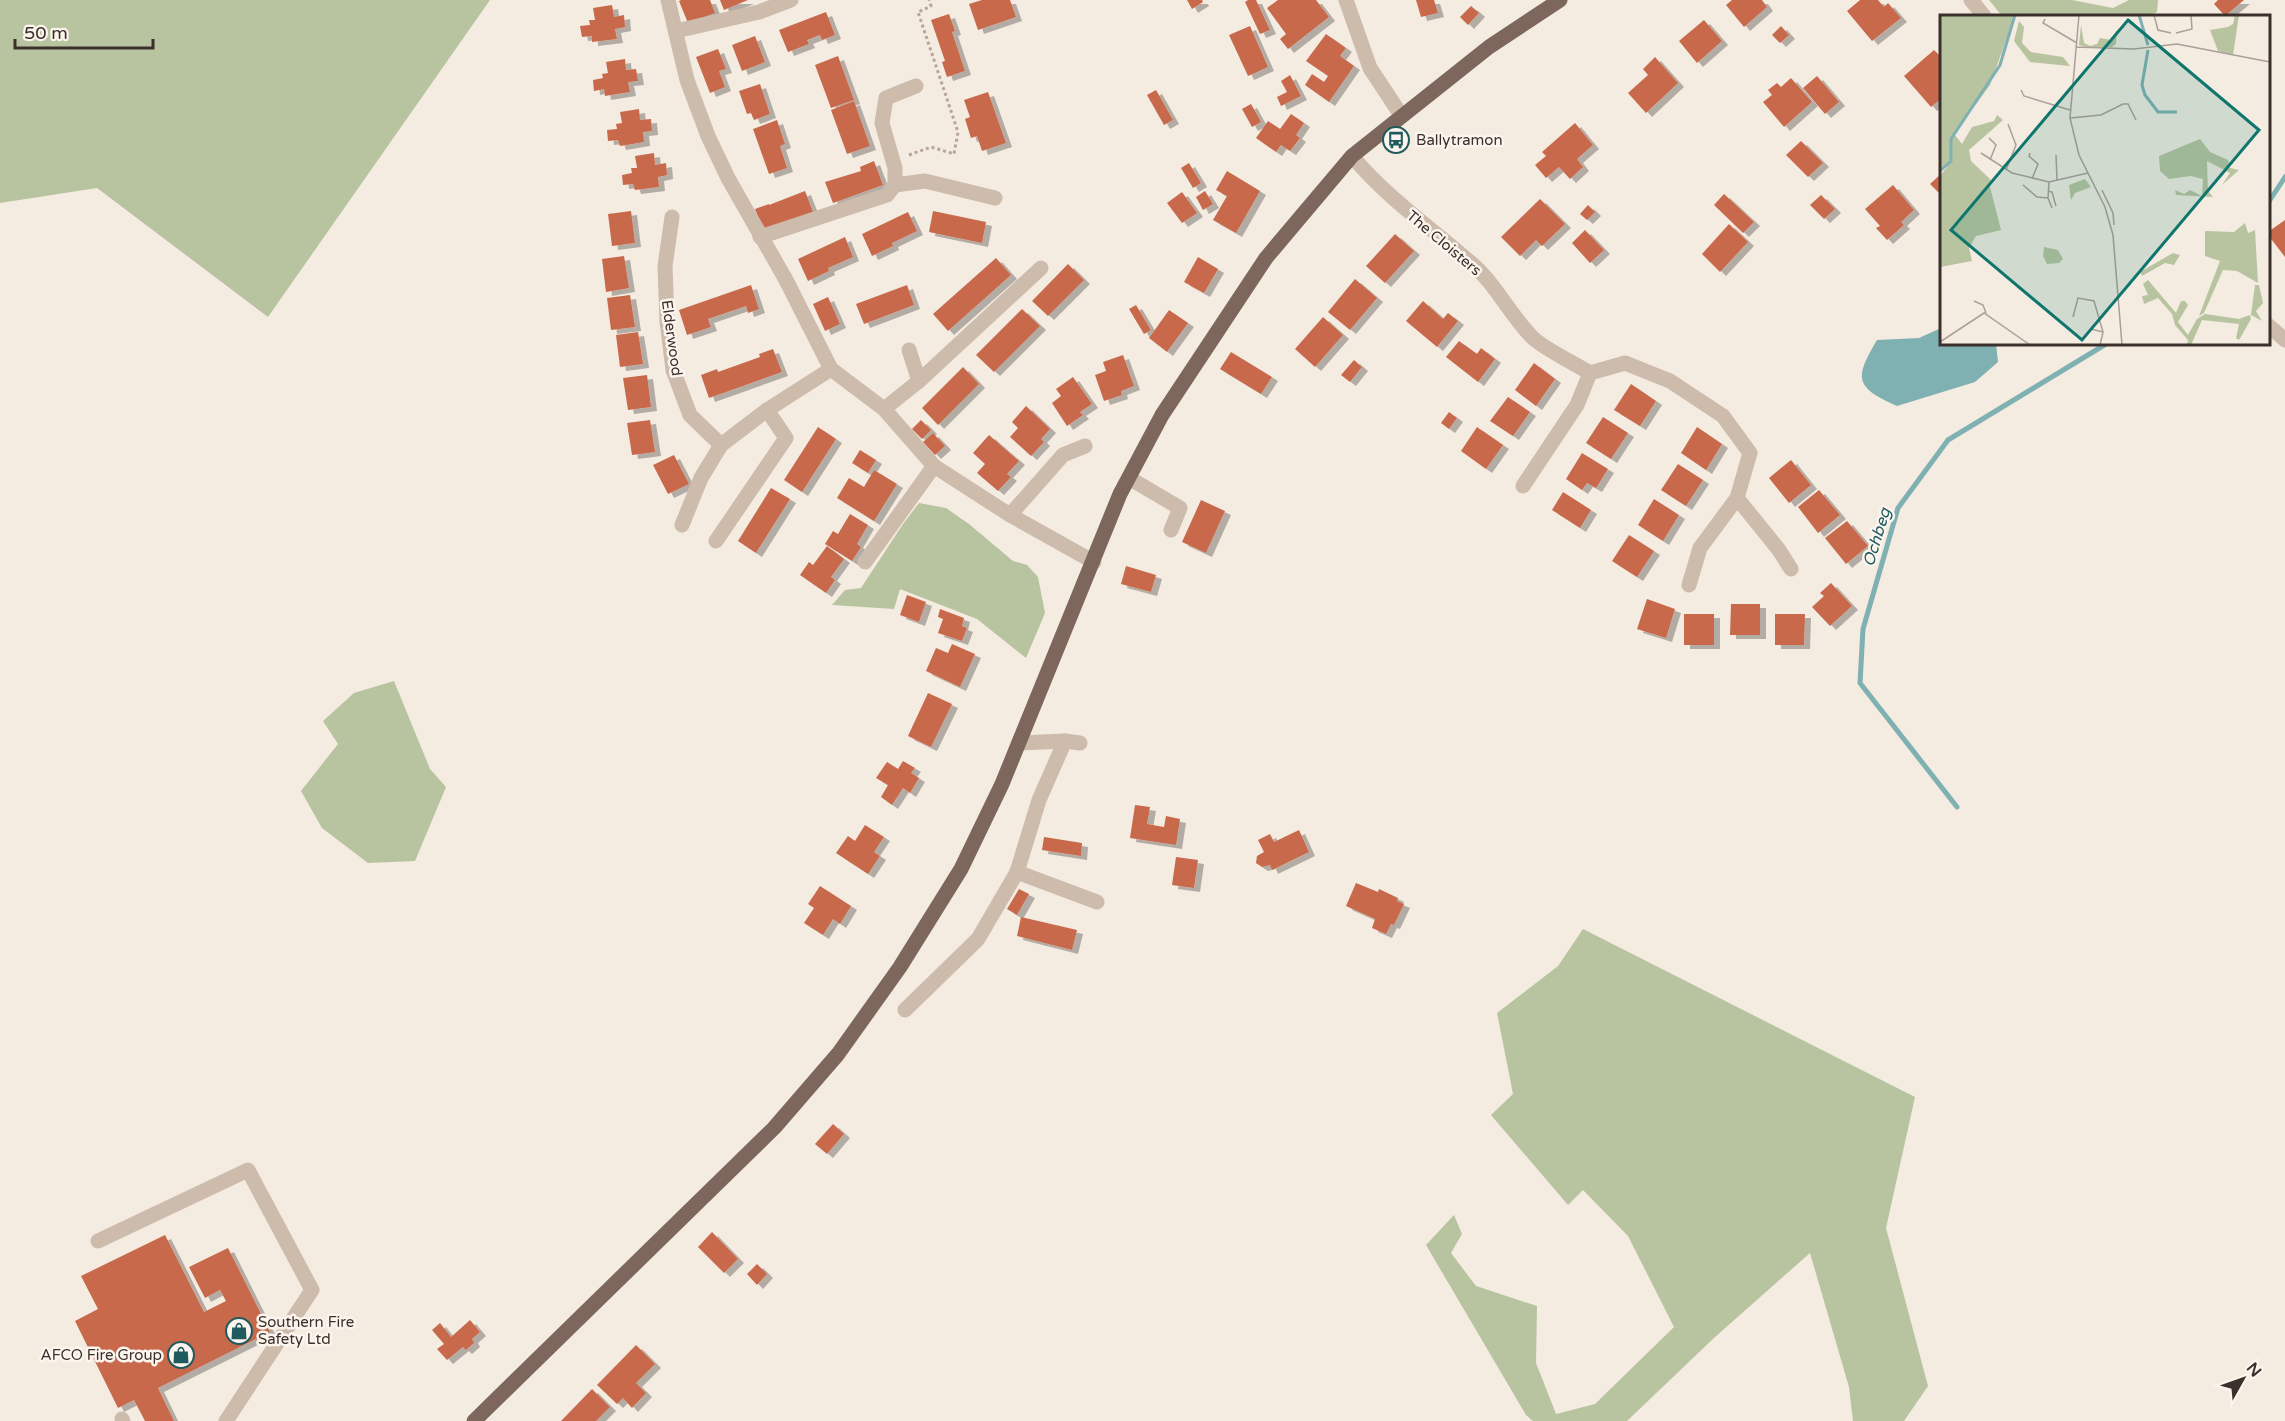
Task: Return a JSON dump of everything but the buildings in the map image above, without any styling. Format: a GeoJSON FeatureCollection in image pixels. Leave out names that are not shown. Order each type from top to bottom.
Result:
{"type":"FeatureCollection","features":[{"type":"Feature","properties":{"kind":"main road"},"geometry":{"type":"LineString","coordinates":[[474,1421],[774,1128],[838,1054],[900,967],[961,869],[1002,784],[1129,478],[1162,415],[1266,258],[1352,156],[1489,46],[1560,0]]}},
{"type":"Feature","properties":{"kind":"street"},"geometry":{"type":"LineString","coordinates":[[668,0],[687,80],[708,136],[728,178],[786,280],[831,369],[884,409],[934,466],[1010,515],[1094,562]]}},
{"type":"Feature","properties":{"kind":"street"},"geometry":{"type":"LineString","coordinates":[[676,31],[759,12],[791,0]]}},
{"type":"Feature","properties":{"kind":"street"},"geometry":{"type":"LineString","coordinates":[[1346,0],[1370,68],[1401,115]]}},
{"type":"Feature","properties":{"kind":"street"},"geometry":{"type":"LineString","coordinates":[[1971,0],[1983,15]]}},
{"type":"Feature","properties":{"kind":"street"},"geometry":{"type":"LineString","coordinates":[[760,237],[887,195],[895,185],[893,161],[882,123],[886,98],[916,86]]}},
{"type":"Feature","properties":{"kind":"street","name":"The Cloisters"},"geometry":{"type":"LineString","coordinates":[[1352,156],[1369,177],[1395,202],[1473,264],[1501,295],[1532,338],[1590,373]]}},
{"type":"Feature","properties":{"kind":"street"},"geometry":{"type":"LineString","coordinates":[[895,185],[925,181],[995,198]]}},
{"type":"Feature","properties":{"kind":"street","name":"Elderwood"},"geometry":{"type":"LineString","coordinates":[[672,217],[665,266],[667,321],[674,370],[690,415],[721,445]]}},
{"type":"Feature","properties":{"kind":"street"},"geometry":{"type":"LineString","coordinates":[[884,409],[919,381],[1041,268]]}},
{"type":"Feature","properties":{"kind":"street"},"geometry":{"type":"LineString","coordinates":[[2270,327],[2285,339]]}},
{"type":"Feature","properties":{"kind":"street"},"geometry":{"type":"LineString","coordinates":[[909,350],[919,381]]}},
{"type":"Feature","properties":{"kind":"street"},"geometry":{"type":"LineString","coordinates":[[1522,486],[1577,405],[1590,373],[1625,363],[1670,381],[1723,417],[1750,453],[1737,498],[1700,548],[1689,585]]}},
{"type":"Feature","properties":{"kind":"street"},"geometry":{"type":"LineString","coordinates":[[682,525],[701,478],[721,445],[767,410],[831,369]]}},
{"type":"Feature","properties":{"kind":"street"},"geometry":{"type":"LineString","coordinates":[[716,541],[786,438],[767,410]]}},
{"type":"Feature","properties":{"kind":"street"},"geometry":{"type":"LineString","coordinates":[[1010,515],[1063,455],[1085,446]]}},
{"type":"Feature","properties":{"kind":"street"},"geometry":{"type":"LineString","coordinates":[[865,562],[934,466]]}},
{"type":"Feature","properties":{"kind":"street"},"geometry":{"type":"LineString","coordinates":[[1129,478],[1180,508],[1171,530]]}},
{"type":"Feature","properties":{"kind":"street"},"geometry":{"type":"LineString","coordinates":[[1737,498],[1779,550],[1791,569]]}},
{"type":"Feature","properties":{"kind":"street"},"geometry":{"type":"LineString","coordinates":[[1019,743],[1065,741],[1080,743]]}},
{"type":"Feature","properties":{"kind":"street"},"geometry":{"type":"LineString","coordinates":[[905,1010],[978,939],[1017,872],[1040,800],[1065,741]]}},
{"type":"Feature","properties":{"kind":"street"},"geometry":{"type":"LineString","coordinates":[[1017,872],[1097,902]]}},
{"type":"Feature","properties":{"kind":"street"},"geometry":{"type":"LineString","coordinates":[[98,1241],[248,1170],[312,1290],[226,1421]]}},
{"type":"Feature","properties":{"kind":"path"},"geometry":{"type":"LineString","coordinates":[[893,161],[931,147],[954,154],[958,132],[918,12],[931,6],[928,0]]}},
{"type":"Feature","properties":{"kind":"green space"},"geometry":{"type":"Polygon","coordinates":[[[0,0],[490,0],[268,317],[97,188],[0,203],[0,0]]]}},
{"type":"Feature","properties":{"kind":"green space"},"geometry":{"type":"Polygon","coordinates":[[[1989,0],[2072,0],[2113,8],[2129,0],[2158,0],[2157,12],[2151,15],[2001,15],[1989,0]]]}},
{"type":"Feature","properties":{"kind":"green space"},"geometry":{"type":"Polygon","coordinates":[[[919,503],[946,508],[1013,561],[1027,565],[1038,577],[1045,613],[1026,658],[977,619],[900,589],[894,609],[832,605],[845,590],[861,588],[919,503]]]}},
{"type":"Feature","properties":{"kind":"green space"},"geometry":{"type":"Polygon","coordinates":[[[394,681],[430,769],[446,787],[415,861],[368,863],[322,828],[301,791],[338,744],[323,721],[354,693],[394,681]]]}},
{"type":"Feature","properties":{"kind":"green space"},"geometry":{"type":"Polygon","coordinates":[[[1583,929],[1915,1097],[1886,1228],[1928,1386],[1904,1421],[1853,1421],[1849,1387],[1810,1253],[1715,1337],[1627,1421],[1533,1421],[1526,1415],[1426,1245],[1454,1215],[1462,1234],[1451,1253],[1476,1286],[1537,1306],[1536,1363],[1556,1414],[1595,1404],[1674,1327],[1628,1236],[1583,1190],[1568,1205],[1491,1115],[1513,1094],[1497,1013],[1558,966],[1583,929]]]}},
{"type":"Feature","properties":{"kind":"water"},"geometry":{"type":"Polygon","coordinates":[[[1940,328],[1940,345],[1996,345],[1998,362],[1975,382],[1897,406],[1866,387],[1862,373],[1877,340],[1919,338],[1940,328]]]}},
{"type":"Feature","properties":{"kind":"waterway","name":"Ochbeg"},"geometry":{"type":"LineString","coordinates":[[2270,200],[2285,177]]}},
{"type":"Feature","properties":{"kind":"waterway","name":"Ochbeg"},"geometry":{"type":"LineString","coordinates":[[1957,807],[1860,683],[1863,629],[1898,508],[1948,440],[2104,345]]}},
{"type":"Feature","properties":{"kind":"place","name":"Ballytramon"},"geometry":{"type":"Point","coordinates":[1396,140]}},
{"type":"Feature","properties":{"kind":"place","name":"Southern Fire Safety Ltd"},"geometry":{"type":"Point","coordinates":[239,1331]}},
{"type":"Feature","properties":{"kind":"place","name":"AFCO Fire Group"},"geometry":{"type":"Point","coordinates":[181,1355]}}]}
